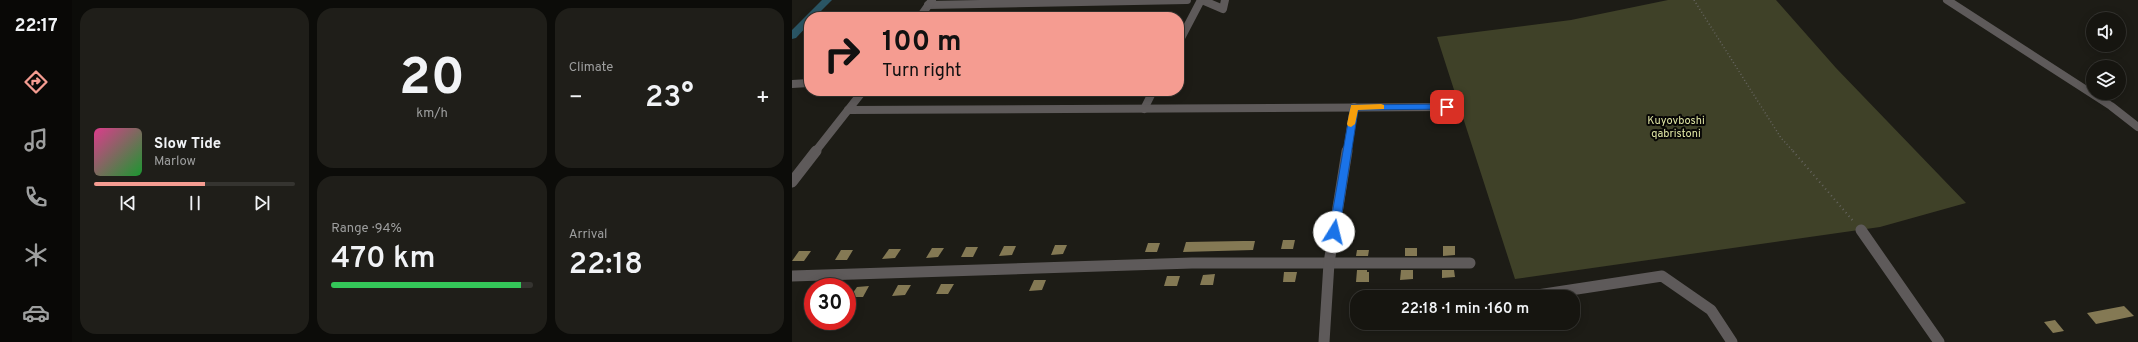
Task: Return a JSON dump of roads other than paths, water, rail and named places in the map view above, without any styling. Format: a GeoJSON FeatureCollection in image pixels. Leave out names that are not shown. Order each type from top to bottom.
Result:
{"type":"FeatureCollection","features":[{"type":"Feature","properties":{"kind":"street"},"geometry":{"type":"LineString","coordinates":[[924,12],[930,3],[1187,0]]}},
{"type":"Feature","properties":{"kind":"street"},"geometry":{"type":"LineString","coordinates":[[1184,33],[1202,0],[1223,9],[1225,0]]}},
{"type":"Feature","properties":{"kind":"street"},"geometry":{"type":"LineString","coordinates":[[1947,0],[2110,106],[2138,127]]}},
{"type":"Feature","properties":{"kind":"street"},"geometry":{"type":"LineString","coordinates":[[792,84],[804,83]]}},
{"type":"Feature","properties":{"kind":"street"},"geometry":{"type":"LineString","coordinates":[[792,182],[859,96]]}},
{"type":"Feature","properties":{"kind":"street"},"geometry":{"type":"LineString","coordinates":[[1144,109],[1150,96]]}},
{"type":"Feature","properties":{"kind":"street"},"geometry":{"type":"LineString","coordinates":[[1324,342],[1330,264],[1354,107]]}},
{"type":"Feature","properties":{"kind":"street"},"geometry":{"type":"LineString","coordinates":[[848,110],[1447,107]]}},
{"type":"Feature","properties":{"kind":"street"},"geometry":{"type":"LineString","coordinates":[[1861,230],[1939,342]]}},
{"type":"Feature","properties":{"kind":"street"},"geometry":{"type":"LineString","coordinates":[[792,276],[1192,264],[1470,263]]}},
{"type":"Feature","properties":{"kind":"street"},"geometry":{"type":"LineString","coordinates":[[1570,290],[1662,276],[1711,310],[1732,342]]}},
{"type":"Feature","properties":{"kind":"waterway"},"geometry":{"type":"LineString","coordinates":[[815,12],[827,0]]}},
{"type":"Feature","properties":{"kind":"waterway"},"geometry":{"type":"LineString","coordinates":[[792,36],[804,24]]}},
{"type":"Feature","properties":{"kind":"park label","name":"Kuyovboshi qabristoni"},"geometry":{"type":"Point","coordinates":[1676,127]}}]}
